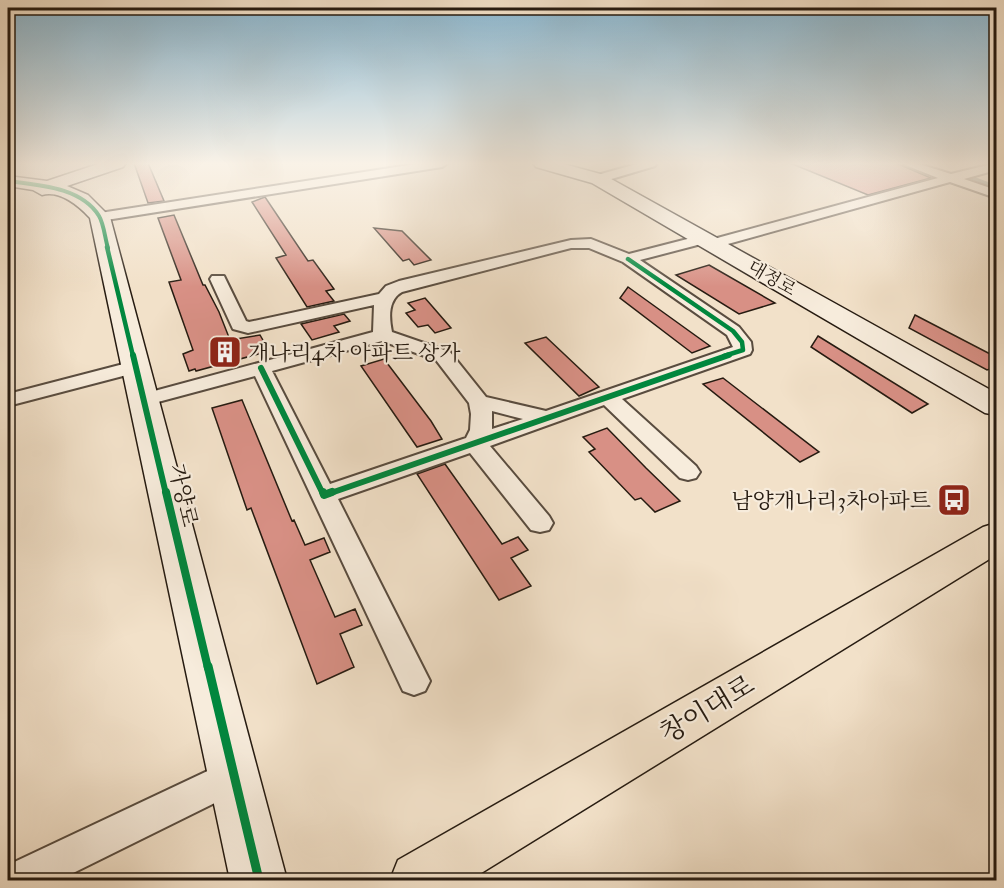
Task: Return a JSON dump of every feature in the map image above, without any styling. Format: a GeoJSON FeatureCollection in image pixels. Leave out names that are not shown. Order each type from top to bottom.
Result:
{"type":"FeatureCollection","features":[{"type":"Feature","properties":{"kind":"main road","name":"창이대로"},"geometry":{"type":"LineString","coordinates":[[418,880],[996,537]]}},
{"type":"Feature","properties":{"kind":"street"},"geometry":{"type":"LineString","coordinates":[[88,204],[100,217],[178,204]]}},
{"type":"Feature","properties":{"kind":"street","name":"대정로"},"geometry":{"type":"LineString","coordinates":[[643,204],[996,406]]}},
{"type":"Feature","properties":{"kind":"street"},"geometry":{"type":"LineString","coordinates":[[628,259],[848,204]]}},
{"type":"Feature","properties":{"kind":"street","name":"가양로"},"geometry":{"type":"LineString","coordinates":[[100,217],[259,880]]}},
{"type":"Feature","properties":{"kind":"street"},"geometry":{"type":"LineString","coordinates":[[324,495],[743,350],[742,342],[733,331],[628,259],[591,243],[571,244],[405,284],[390,291],[385,299],[380,321],[382,335]]}},
{"type":"Feature","properties":{"kind":"street"},"geometry":{"type":"LineString","coordinates":[[218,279],[239,325],[248,328],[369,300],[385,299]]}},
{"type":"Feature","properties":{"kind":"street"},"geometry":{"type":"LineString","coordinates":[[143,400],[382,335],[443,356],[479,402],[482,414],[481,430],[475,443]]}},
{"type":"Feature","properties":{"kind":"street"},"geometry":{"type":"LineString","coordinates":[[8,400],[135,367]]}},
{"type":"Feature","properties":{"kind":"street"},"geometry":{"type":"LineString","coordinates":[[261,368],[414,681]]}},
{"type":"Feature","properties":{"kind":"street"},"geometry":{"type":"LineString","coordinates":[[607,398],[688,472]]}},
{"type":"Feature","properties":{"kind":"street"},"geometry":{"type":"LineString","coordinates":[[479,402],[501,409],[548,418]]}},
{"type":"Feature","properties":{"kind":"street"},"geometry":{"type":"LineString","coordinates":[[475,443],[540,523]]}},
{"type":"Feature","properties":{"kind":"street"},"geometry":{"type":"LineString","coordinates":[[18,880],[233,776]]}},
{"type":"Feature","properties":{"kind":"building"},"geometry":{"type":"Polygon","coordinates":[[[254,204],[270,204],[308,261],[313,260],[334,289],[326,291],[334,301],[307,307],[276,258],[286,255],[254,204]]]}},
{"type":"Feature","properties":{"kind":"building"},"geometry":{"type":"Polygon","coordinates":[[[174,215],[203,285],[219,312],[230,340],[260,335],[268,349],[260,351],[262,353],[189,371],[183,354],[193,350],[169,282],[181,280],[158,218],[174,215]]]}},
{"type":"Feature","properties":{"kind":"building"},"geometry":{"type":"Polygon","coordinates":[[[374,228],[402,231],[431,260],[414,265],[409,259],[403,261],[374,228]]]}},
{"type":"Feature","properties":{"kind":"building"},"geometry":{"type":"Polygon","coordinates":[[[709,265],[775,303],[739,314],[676,275],[709,265]]]}},
{"type":"Feature","properties":{"kind":"building"},"geometry":{"type":"Polygon","coordinates":[[[628,287],[710,346],[692,353],[620,298],[628,287]]]}},
{"type":"Feature","properties":{"kind":"building"},"geometry":{"type":"Polygon","coordinates":[[[425,298],[451,328],[435,333],[428,325],[418,327],[406,313],[415,310],[408,303],[425,298]]]}},
{"type":"Feature","properties":{"kind":"building"},"geometry":{"type":"Polygon","coordinates":[[[344,314],[350,321],[334,326],[339,332],[312,340],[301,324],[344,314]]]}},
{"type":"Feature","properties":{"kind":"building"},"geometry":{"type":"Polygon","coordinates":[[[915,315],[996,357],[996,367],[987,370],[909,328],[915,315]]]}},
{"type":"Feature","properties":{"kind":"building"},"geometry":{"type":"Polygon","coordinates":[[[818,336],[928,404],[912,413],[811,347],[818,336]]]}},
{"type":"Feature","properties":{"kind":"building"},"geometry":{"type":"Polygon","coordinates":[[[546,337],[599,387],[579,396],[525,343],[546,337]]]}},
{"type":"Feature","properties":{"kind":"building"},"geometry":{"type":"Polygon","coordinates":[[[384,359],[442,439],[417,447],[361,366],[384,359]]]}},
{"type":"Feature","properties":{"kind":"building"},"geometry":{"type":"Polygon","coordinates":[[[723,378],[819,452],[800,462],[703,384],[723,378]]]}},
{"type":"Feature","properties":{"kind":"building"},"geometry":{"type":"Polygon","coordinates":[[[242,400],[292,521],[294,520],[305,545],[324,538],[330,552],[310,560],[335,617],[355,609],[362,625],[340,634],[354,667],[317,684],[251,508],[247,510],[212,408],[242,400]]]}},
{"type":"Feature","properties":{"kind":"building"},"geometry":{"type":"Polygon","coordinates":[[[607,428],[680,501],[655,512],[641,498],[635,500],[589,452],[595,449],[583,437],[607,428]]]}},
{"type":"Feature","properties":{"kind":"building"},"geometry":{"type":"Polygon","coordinates":[[[445,464],[502,544],[518,537],[528,550],[511,558],[531,586],[499,600],[417,474],[445,464]]]}},
{"type":"Feature","properties":{"kind":"cycle path"},"geometry":{"type":"LineString","coordinates":[[88,204],[100,217],[259,880]]}},
{"type":"Feature","properties":{"kind":"cycle path"},"geometry":{"type":"LineString","coordinates":[[261,368],[324,495],[743,350],[742,342],[733,331],[628,259]]}},
{"type":"Feature","properties":{"kind":"place","name":"개나리4차 아파트 상가"},"geometry":{"type":"Point","coordinates":[225,352]}},
{"type":"Feature","properties":{"kind":"place","name":"남양개나리3차아파트"},"geometry":{"type":"Point","coordinates":[954,500]}}]}
